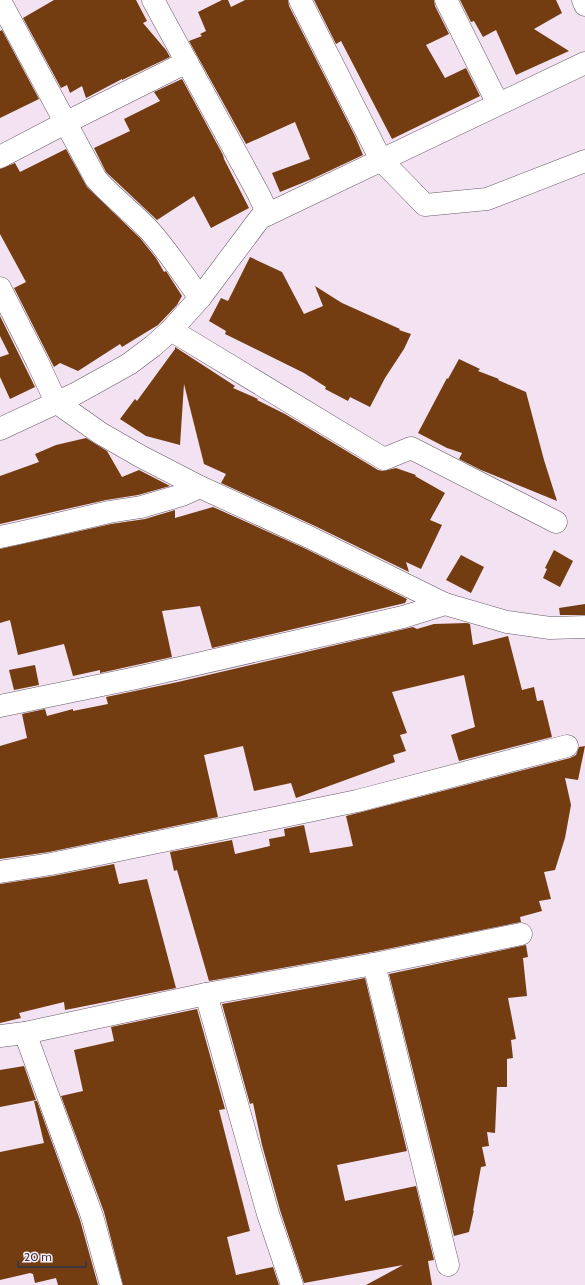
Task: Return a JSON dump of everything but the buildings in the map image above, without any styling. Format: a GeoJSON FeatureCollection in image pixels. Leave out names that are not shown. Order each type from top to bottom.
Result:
{"type":"FeatureCollection","features":[{"type":"Feature","properties":{"kind":"street"},"geometry":{"type":"LineString","coordinates":[[153,0],[268,214]]}},
{"type":"Feature","properties":{"kind":"street"},"geometry":{"type":"LineString","coordinates":[[300,0],[381,160],[425,205],[487,199],[585,161]]}},
{"type":"Feature","properties":{"kind":"street"},"geometry":{"type":"LineString","coordinates":[[446,0],[498,104]]}},
{"type":"Feature","properties":{"kind":"street"},"geometry":{"type":"LineString","coordinates":[[583,0],[585,5]]}},
{"type":"Feature","properties":{"kind":"street"},"geometry":{"type":"LineString","coordinates":[[0,1],[86,165],[96,180],[111,196],[150,231],[200,298]]}},
{"type":"Feature","properties":{"kind":"street"},"geometry":{"type":"LineString","coordinates":[[0,157],[187,62]]}},
{"type":"Feature","properties":{"kind":"street"},"geometry":{"type":"LineString","coordinates":[[0,429],[75,394],[129,364],[171,330],[200,298],[260,218],[585,63]]}},
{"type":"Feature","properties":{"kind":"street"},"geometry":{"type":"LineString","coordinates":[[0,288],[34,354],[56,402],[100,432],[140,456],[200,487],[308,537],[445,604],[507,622],[550,628],[585,628]]}},
{"type":"Feature","properties":{"kind":"street"},"geometry":{"type":"LineString","coordinates":[[171,330],[384,459],[411,448],[556,522]]}},
{"type":"Feature","properties":{"kind":"street"},"geometry":{"type":"LineString","coordinates":[[0,536],[109,512],[141,507],[182,495],[200,487]]}},
{"type":"Feature","properties":{"kind":"street"},"geometry":{"type":"LineString","coordinates":[[0,706],[136,678],[403,617],[445,604]]}},
{"type":"Feature","properties":{"kind":"street"},"geometry":{"type":"LineString","coordinates":[[0,872],[51,864],[357,801],[567,746]]}},
{"type":"Feature","properties":{"kind":"street"},"geometry":{"type":"LineString","coordinates":[[0,1036],[25,1033],[206,994],[374,964],[522,934]]}},
{"type":"Feature","properties":{"kind":"street"},"geometry":{"type":"LineString","coordinates":[[374,964],[448,1265]]}},
{"type":"Feature","properties":{"kind":"street"},"geometry":{"type":"LineString","coordinates":[[206,994],[268,1214],[292,1285]]}},
{"type":"Feature","properties":{"kind":"street"},"geometry":{"type":"LineString","coordinates":[[25,1033],[92,1216],[111,1285]]}}]}
